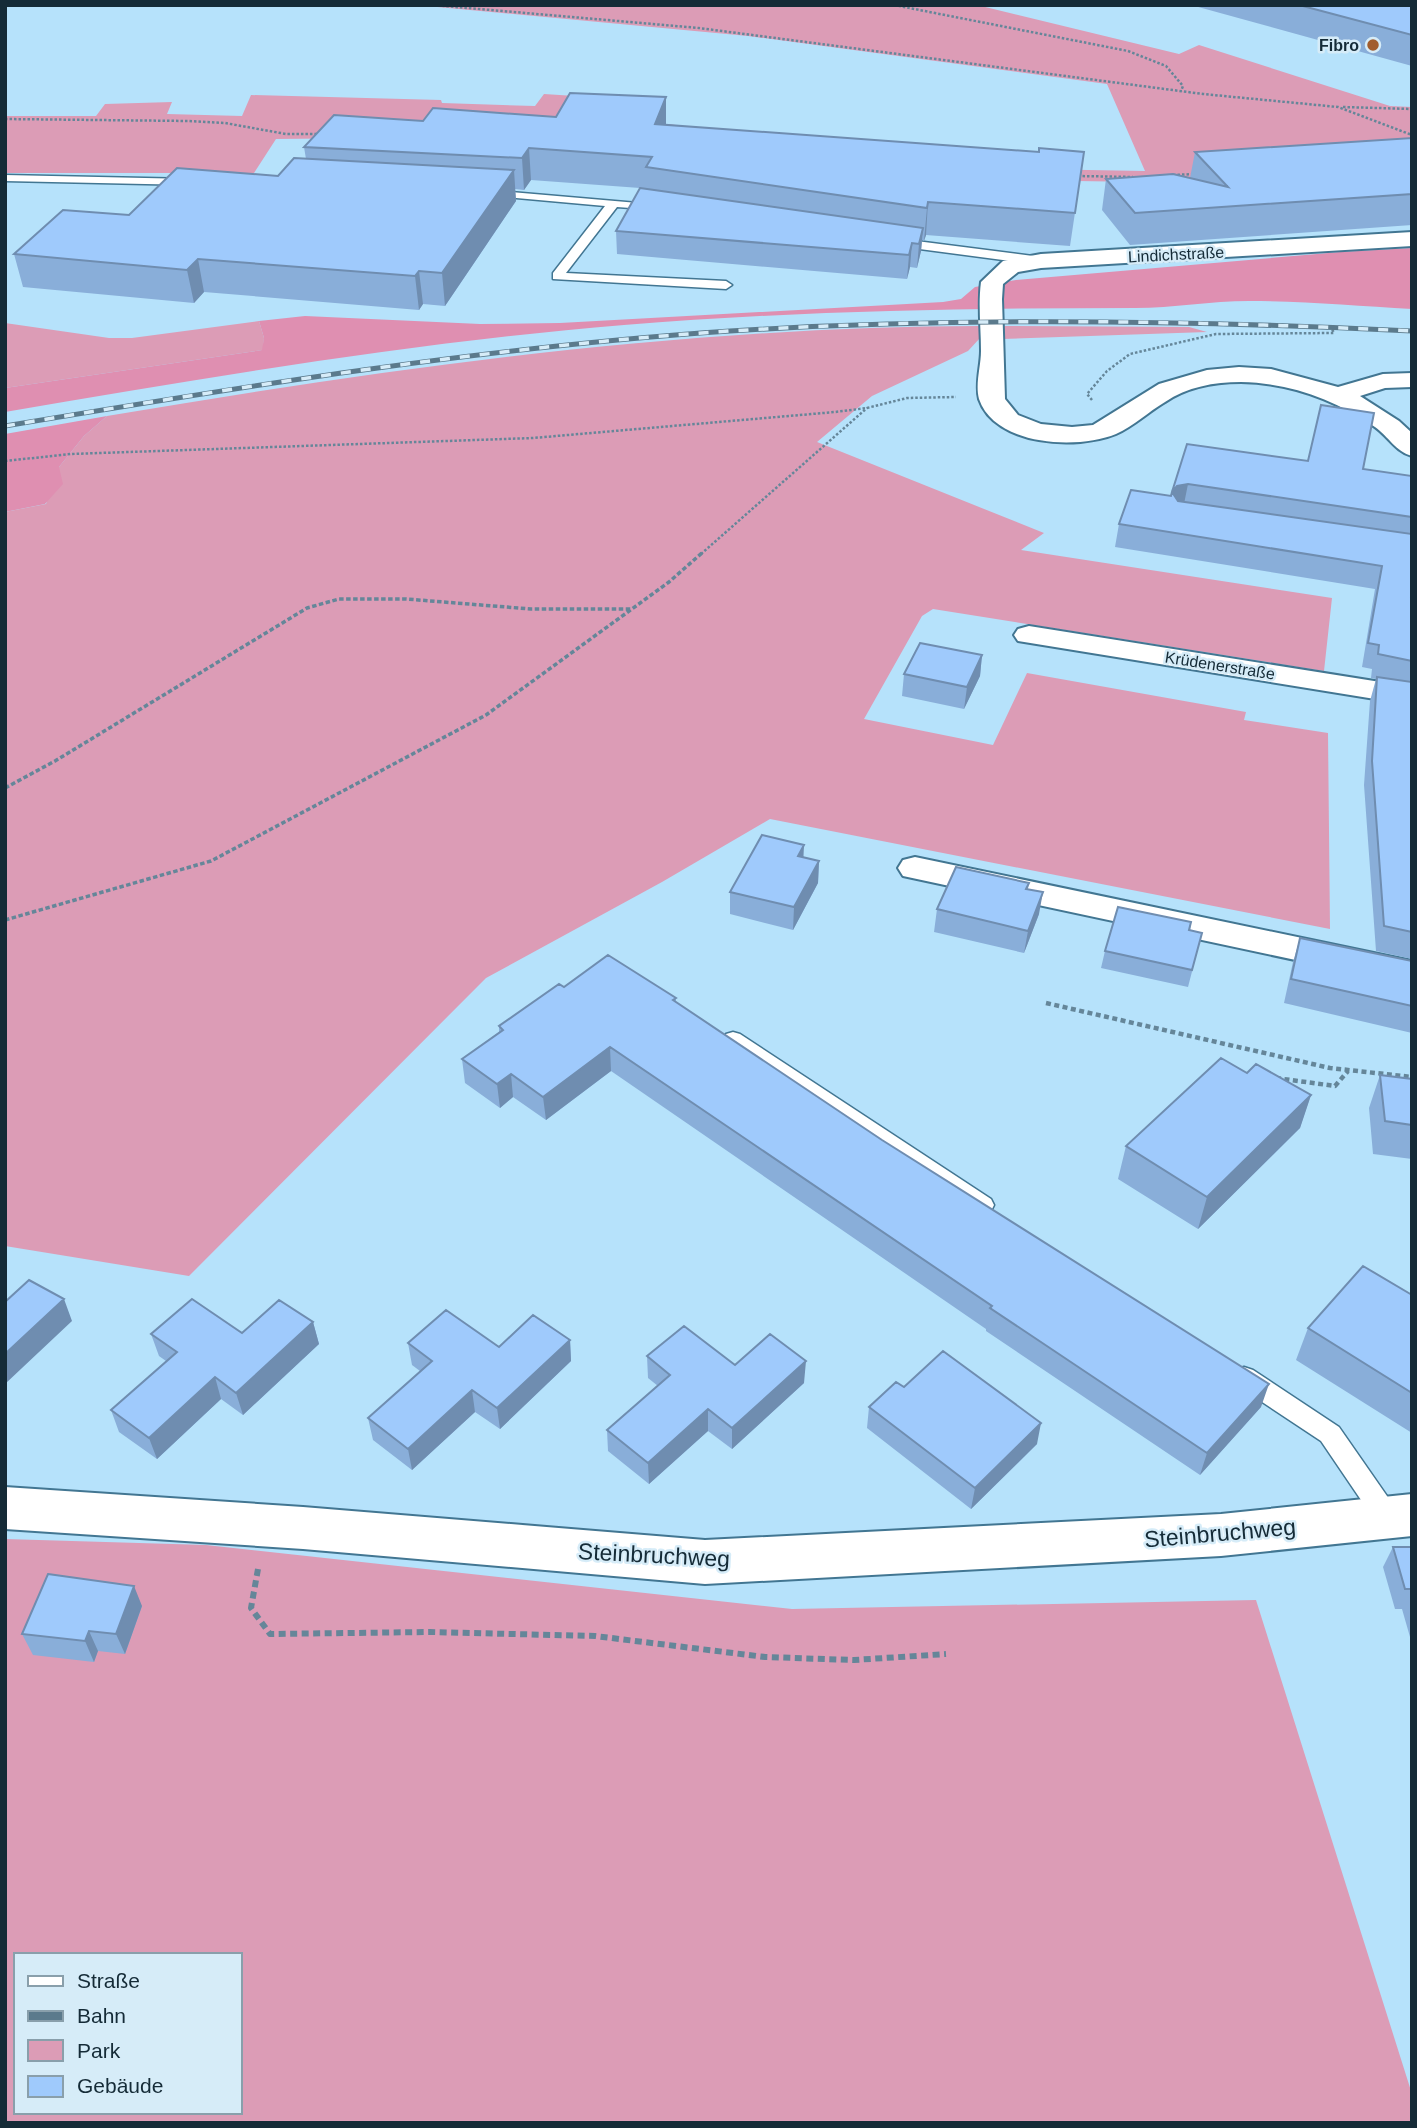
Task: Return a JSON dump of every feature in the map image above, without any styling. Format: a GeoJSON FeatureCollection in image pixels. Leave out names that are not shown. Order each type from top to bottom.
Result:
{"type":"FeatureCollection","features":[{"type":"Feature","properties":{"kind":"street","name":"Lindichstraße"},"geometry":{"type":"LineString","coordinates":[[992,396],[992,328],[989,303],[992,282],[1011,266],[1041,261],[1412,239]]}},
{"type":"Feature","properties":{"kind":"street"},"geometry":{"type":"LineString","coordinates":[[992,396],[1005,419],[1037,432],[1071,436],[1101,430],[1178,385],[1214,377],[1278,378],[1313,384],[1340,394],[1371,412],[1412,448]]}},
{"type":"Feature","properties":{"kind":"street"},"geometry":{"type":"LineString","coordinates":[[1340,394],[1382,380],[1412,380]]}},
{"type":"Feature","properties":{"kind":"street","name":"Krüdenerstraße"},"geometry":{"type":"LineString","coordinates":[[1028,635],[1412,696]]}},
{"type":"Feature","properties":{"kind":"street"},"geometry":{"type":"LineString","coordinates":[[915,868],[1412,973]]}},
{"type":"Feature","properties":{"kind":"street","name":"Steinbruchweg"},"geometry":{"type":"LineString","coordinates":[[5,1508],[303,1528],[705,1562],[1221,1535],[1400,1516]]}},
{"type":"Feature","properties":{"kind":"lane"},"geometry":{"type":"LineString","coordinates":[[5,178],[204,182]]}},
{"type":"Feature","properties":{"kind":"lane"},"geometry":{"type":"LineString","coordinates":[[469,192],[673,208]]}},
{"type":"Feature","properties":{"kind":"lane"},"geometry":{"type":"LineString","coordinates":[[614,203],[557,276],[726,285]]}},
{"type":"Feature","properties":{"kind":"lane"},"geometry":{"type":"LineString","coordinates":[[874,239],[1041,261]]}},
{"type":"Feature","properties":{"kind":"lane"},"geometry":{"type":"LineString","coordinates":[[733,1039],[997,1214]]}},
{"type":"Feature","properties":{"kind":"lane","name":"Steinbruchweg"},"geometry":{"type":"LineString","coordinates":[[1227,1366],[1330,1434],[1400,1516]]}},
{"type":"Feature","properties":{"kind":"path"},"geometry":{"type":"LineString","coordinates":[[433,5],[699,28],[1181,91],[1338,107],[1412,109]]}},
{"type":"Feature","properties":{"kind":"path"},"geometry":{"type":"LineString","coordinates":[[894,5],[1128,51],[1167,66],[1183,86],[1181,91]]}},
{"type":"Feature","properties":{"kind":"path"},"geometry":{"type":"LineString","coordinates":[[1338,107],[1412,135]]}},
{"type":"Feature","properties":{"kind":"path"},"geometry":{"type":"LineString","coordinates":[[5,120],[188,121],[225,123],[286,134],[325,134]]}},
{"type":"Feature","properties":{"kind":"path"},"geometry":{"type":"LineString","coordinates":[[1172,175],[1199,173]]}},
{"type":"Feature","properties":{"kind":"path"},"geometry":{"type":"LineString","coordinates":[[1071,176],[1133,177]]}},
{"type":"Feature","properties":{"kind":"path"},"geometry":{"type":"LineString","coordinates":[[1324,333],[1334,333],[1332,329]]}},
{"type":"Feature","properties":{"kind":"path"},"geometry":{"type":"LineString","coordinates":[[5,461],[71,453],[605,434],[867,408],[907,398],[992,396]]}},
{"type":"Feature","properties":{"kind":"path"},"geometry":{"type":"LineString","coordinates":[[5,919],[211,861],[485,715],[669,582],[867,408]]}},
{"type":"Feature","properties":{"kind":"path"},"geometry":{"type":"LineString","coordinates":[[5,788],[55,761],[307,608],[339,599],[406,599],[531,609],[632,609]]}},
{"type":"Feature","properties":{"kind":"path"},"geometry":{"type":"LineString","coordinates":[[1046,1003],[1349,1070],[1412,1077]]}},
{"type":"Feature","properties":{"kind":"path"},"geometry":{"type":"LineString","coordinates":[[1266,1077],[1335,1086],[1349,1070]]}},
{"type":"Feature","properties":{"kind":"path"},"geometry":{"type":"LineString","coordinates":[[303,1528],[259,1560],[251,1608],[270,1634],[430,1632],[595,1636],[765,1657],[842,1660],[946,1654]]}},
{"type":"Feature","properties":{"kind":"green space"},"geometry":{"type":"Polygon","coordinates":[[[416,5],[977,5],[1179,54],[1199,45],[1390,106],[1412,107],[1412,165],[1140,182],[1077,181],[378,138],[276,139],[254,173],[5,173],[5,116],[96,116],[105,104],[172,102],[167,114],[242,116],[251,95],[441,100],[442,103],[535,106],[544,94],[606,98],[628,121],[676,125],[666,143],[1030,169],[1145,171],[1107,84],[748,36],[416,5]]]}},
{"type":"Feature","properties":{"kind":"green space"},"geometry":{"type":"Polygon","coordinates":[[[259,321],[264,338],[263,350],[5,388],[5,323],[109,338],[132,338],[259,321]]]}},
{"type":"Feature","properties":{"kind":"green space"},"geometry":{"type":"Polygon","coordinates":[[[979,326],[980,338],[968,351],[872,396],[817,442],[1044,533],[1021,550],[1332,598],[1324,671],[933,609],[922,616],[864,719],[993,745],[1027,673],[1246,712],[1244,720],[1328,733],[1330,929],[770,819],[662,882],[486,978],[189,1276],[5,1246],[5,512],[46,504],[59,467],[84,436],[107,416],[433,366],[650,342],[759,334],[979,326]]]}},
{"type":"Feature","properties":{"kind":"green space"},"geometry":{"type":"Polygon","coordinates":[[[1003,326],[1189,327],[1207,332],[1002,339],[1003,326]]]}},
{"type":"Feature","properties":{"kind":"green space"},"geometry":{"type":"Polygon","coordinates":[[[5,1539],[206,1545],[792,1609],[1256,1600],[1412,2094],[1412,2123],[5,2123],[5,1539]]]}},
{"type":"Feature","properties":{"kind":"shaded area"},"geometry":{"type":"Polygon","coordinates":[[[1412,248],[1412,309],[1249,301],[1149,308],[879,311],[688,320],[546,332],[391,351],[5,412],[5,388],[262,350],[264,338],[259,321],[305,316],[480,324],[560,323],[943,302],[961,299],[975,287],[1016,280],[1412,248]]]}},
{"type":"Feature","properties":{"kind":"shaded area"},"geometry":{"type":"Polygon","coordinates":[[[107,416],[84,436],[59,467],[63,484],[45,504],[5,512],[5,434],[107,416]]]}},
{"type":"Feature","properties":{"kind":"building"},"geometry":{"type":"Polygon","coordinates":[[[1299,5],[1412,5],[1412,35],[1299,5]]]}},
{"type":"Feature","properties":{"kind":"building"},"geometry":{"type":"Polygon","coordinates":[[[570,93],[666,97],[655,124],[1039,152],[1039,148],[1084,152],[1075,213],[928,202],[927,208],[646,167],[652,157],[529,148],[522,158],[304,147],[334,115],[423,121],[433,108],[556,117],[570,93]]]}},
{"type":"Feature","properties":{"kind":"building"},"geometry":{"type":"Polygon","coordinates":[[[1412,138],[1412,194],[1135,213],[1106,179],[1173,174],[1228,187],[1195,152],[1412,138]]]}},
{"type":"Feature","properties":{"kind":"building"},"geometry":{"type":"Polygon","coordinates":[[[294,158],[514,170],[442,273],[419,271],[415,276],[198,259],[187,270],[14,254],[63,210],[129,215],[177,168],[278,176],[294,158]]]}},
{"type":"Feature","properties":{"kind":"building"},"geometry":{"type":"Polygon","coordinates":[[[640,188],[923,228],[919,244],[912,243],[909,255],[616,231],[640,188]]]}},
{"type":"Feature","properties":{"kind":"building"},"geometry":{"type":"Polygon","coordinates":[[[1321,405],[1374,413],[1363,469],[1412,476],[1412,517],[1188,484],[1177,486],[1172,492],[1187,444],[1308,461],[1321,405]]]}},
{"type":"Feature","properties":{"kind":"building"},"geometry":{"type":"Polygon","coordinates":[[[1131,490],[1171,496],[1172,492],[1178,501],[1412,534],[1412,661],[1378,654],[1379,645],[1368,643],[1382,566],[1119,524],[1131,490]]]}},
{"type":"Feature","properties":{"kind":"building"},"geometry":{"type":"Polygon","coordinates":[[[920,643],[982,655],[967,687],[904,674],[920,643]]]}},
{"type":"Feature","properties":{"kind":"building"},"geometry":{"type":"Polygon","coordinates":[[[1377,677],[1412,682],[1412,932],[1384,926],[1372,761],[1377,677]]]}},
{"type":"Feature","properties":{"kind":"building"},"geometry":{"type":"Polygon","coordinates":[[[762,835],[804,845],[798,856],[819,861],[794,907],[730,892],[762,835]]]}},
{"type":"Feature","properties":{"kind":"building"},"geometry":{"type":"Polygon","coordinates":[[[956,867],[1029,883],[1026,889],[1043,892],[1028,931],[937,909],[956,867]]]}},
{"type":"Feature","properties":{"kind":"building"},"geometry":{"type":"Polygon","coordinates":[[[1118,907],[1191,922],[1189,930],[1202,933],[1192,970],[1105,951],[1118,907]]]}},
{"type":"Feature","properties":{"kind":"building"},"geometry":{"type":"Polygon","coordinates":[[[1300,938],[1412,961],[1412,1006],[1291,979],[1300,938]]]}},
{"type":"Feature","properties":{"kind":"building"},"geometry":{"type":"Polygon","coordinates":[[[608,955],[676,998],[673,1000],[882,1140],[1269,1384],[1207,1453],[990,1308],[992,1306],[610,1047],[543,1097],[511,1074],[497,1084],[462,1059],[503,1030],[499,1026],[559,984],[564,987],[608,955]]]}},
{"type":"Feature","properties":{"kind":"building"},"geometry":{"type":"Polygon","coordinates":[[[1221,1058],[1247,1073],[1256,1064],[1311,1095],[1207,1197],[1126,1146],[1221,1058]]]}},
{"type":"Feature","properties":{"kind":"building"},"geometry":{"type":"Polygon","coordinates":[[[1380,1075],[1412,1079],[1412,1125],[1385,1121],[1380,1075]]]}},
{"type":"Feature","properties":{"kind":"building"},"geometry":{"type":"Polygon","coordinates":[[[1363,1266],[1412,1295],[1412,1393],[1308,1328],[1363,1266]]]}},
{"type":"Feature","properties":{"kind":"building"},"geometry":{"type":"Polygon","coordinates":[[[29,1280],[64,1299],[5,1354],[5,1302],[29,1280]]]}},
{"type":"Feature","properties":{"kind":"building"},"geometry":{"type":"Polygon","coordinates":[[[192,1299],[242,1333],[279,1300],[313,1322],[236,1393],[215,1377],[149,1438],[111,1410],[177,1352],[151,1334],[192,1299]]]}},
{"type":"Feature","properties":{"kind":"building"},"geometry":{"type":"Polygon","coordinates":[[[446,1310],[499,1347],[533,1315],[570,1340],[497,1408],[472,1390],[408,1449],[368,1418],[432,1361],[408,1343],[446,1310]]]}},
{"type":"Feature","properties":{"kind":"building"},"geometry":{"type":"Polygon","coordinates":[[[684,1326],[735,1365],[770,1334],[806,1361],[732,1428],[708,1409],[648,1463],[607,1430],[670,1375],[647,1356],[684,1326]]]}},
{"type":"Feature","properties":{"kind":"building"},"geometry":{"type":"Polygon","coordinates":[[[943,1351],[1041,1423],[975,1488],[869,1407],[896,1382],[904,1387],[943,1351]]]}},
{"type":"Feature","properties":{"kind":"building"},"geometry":{"type":"Polygon","coordinates":[[[1393,1547],[1412,1547],[1412,1589],[1405,1589],[1393,1547]]]}},
{"type":"Feature","properties":{"kind":"building"},"geometry":{"type":"Polygon","coordinates":[[[48,1574],[134,1586],[116,1634],[89,1631],[85,1641],[22,1634],[48,1574]]]}},
{"type":"Feature","properties":{"kind":"railway"},"geometry":{"type":"LineString","coordinates":[[5,426],[276,383],[457,358],[730,331],[986,322],[1157,322],[1412,331]]}},
{"type":"Feature","properties":{"kind":"place","name":"Fibro"},"geometry":{"type":"Point","coordinates":[1373,45]}}]}
